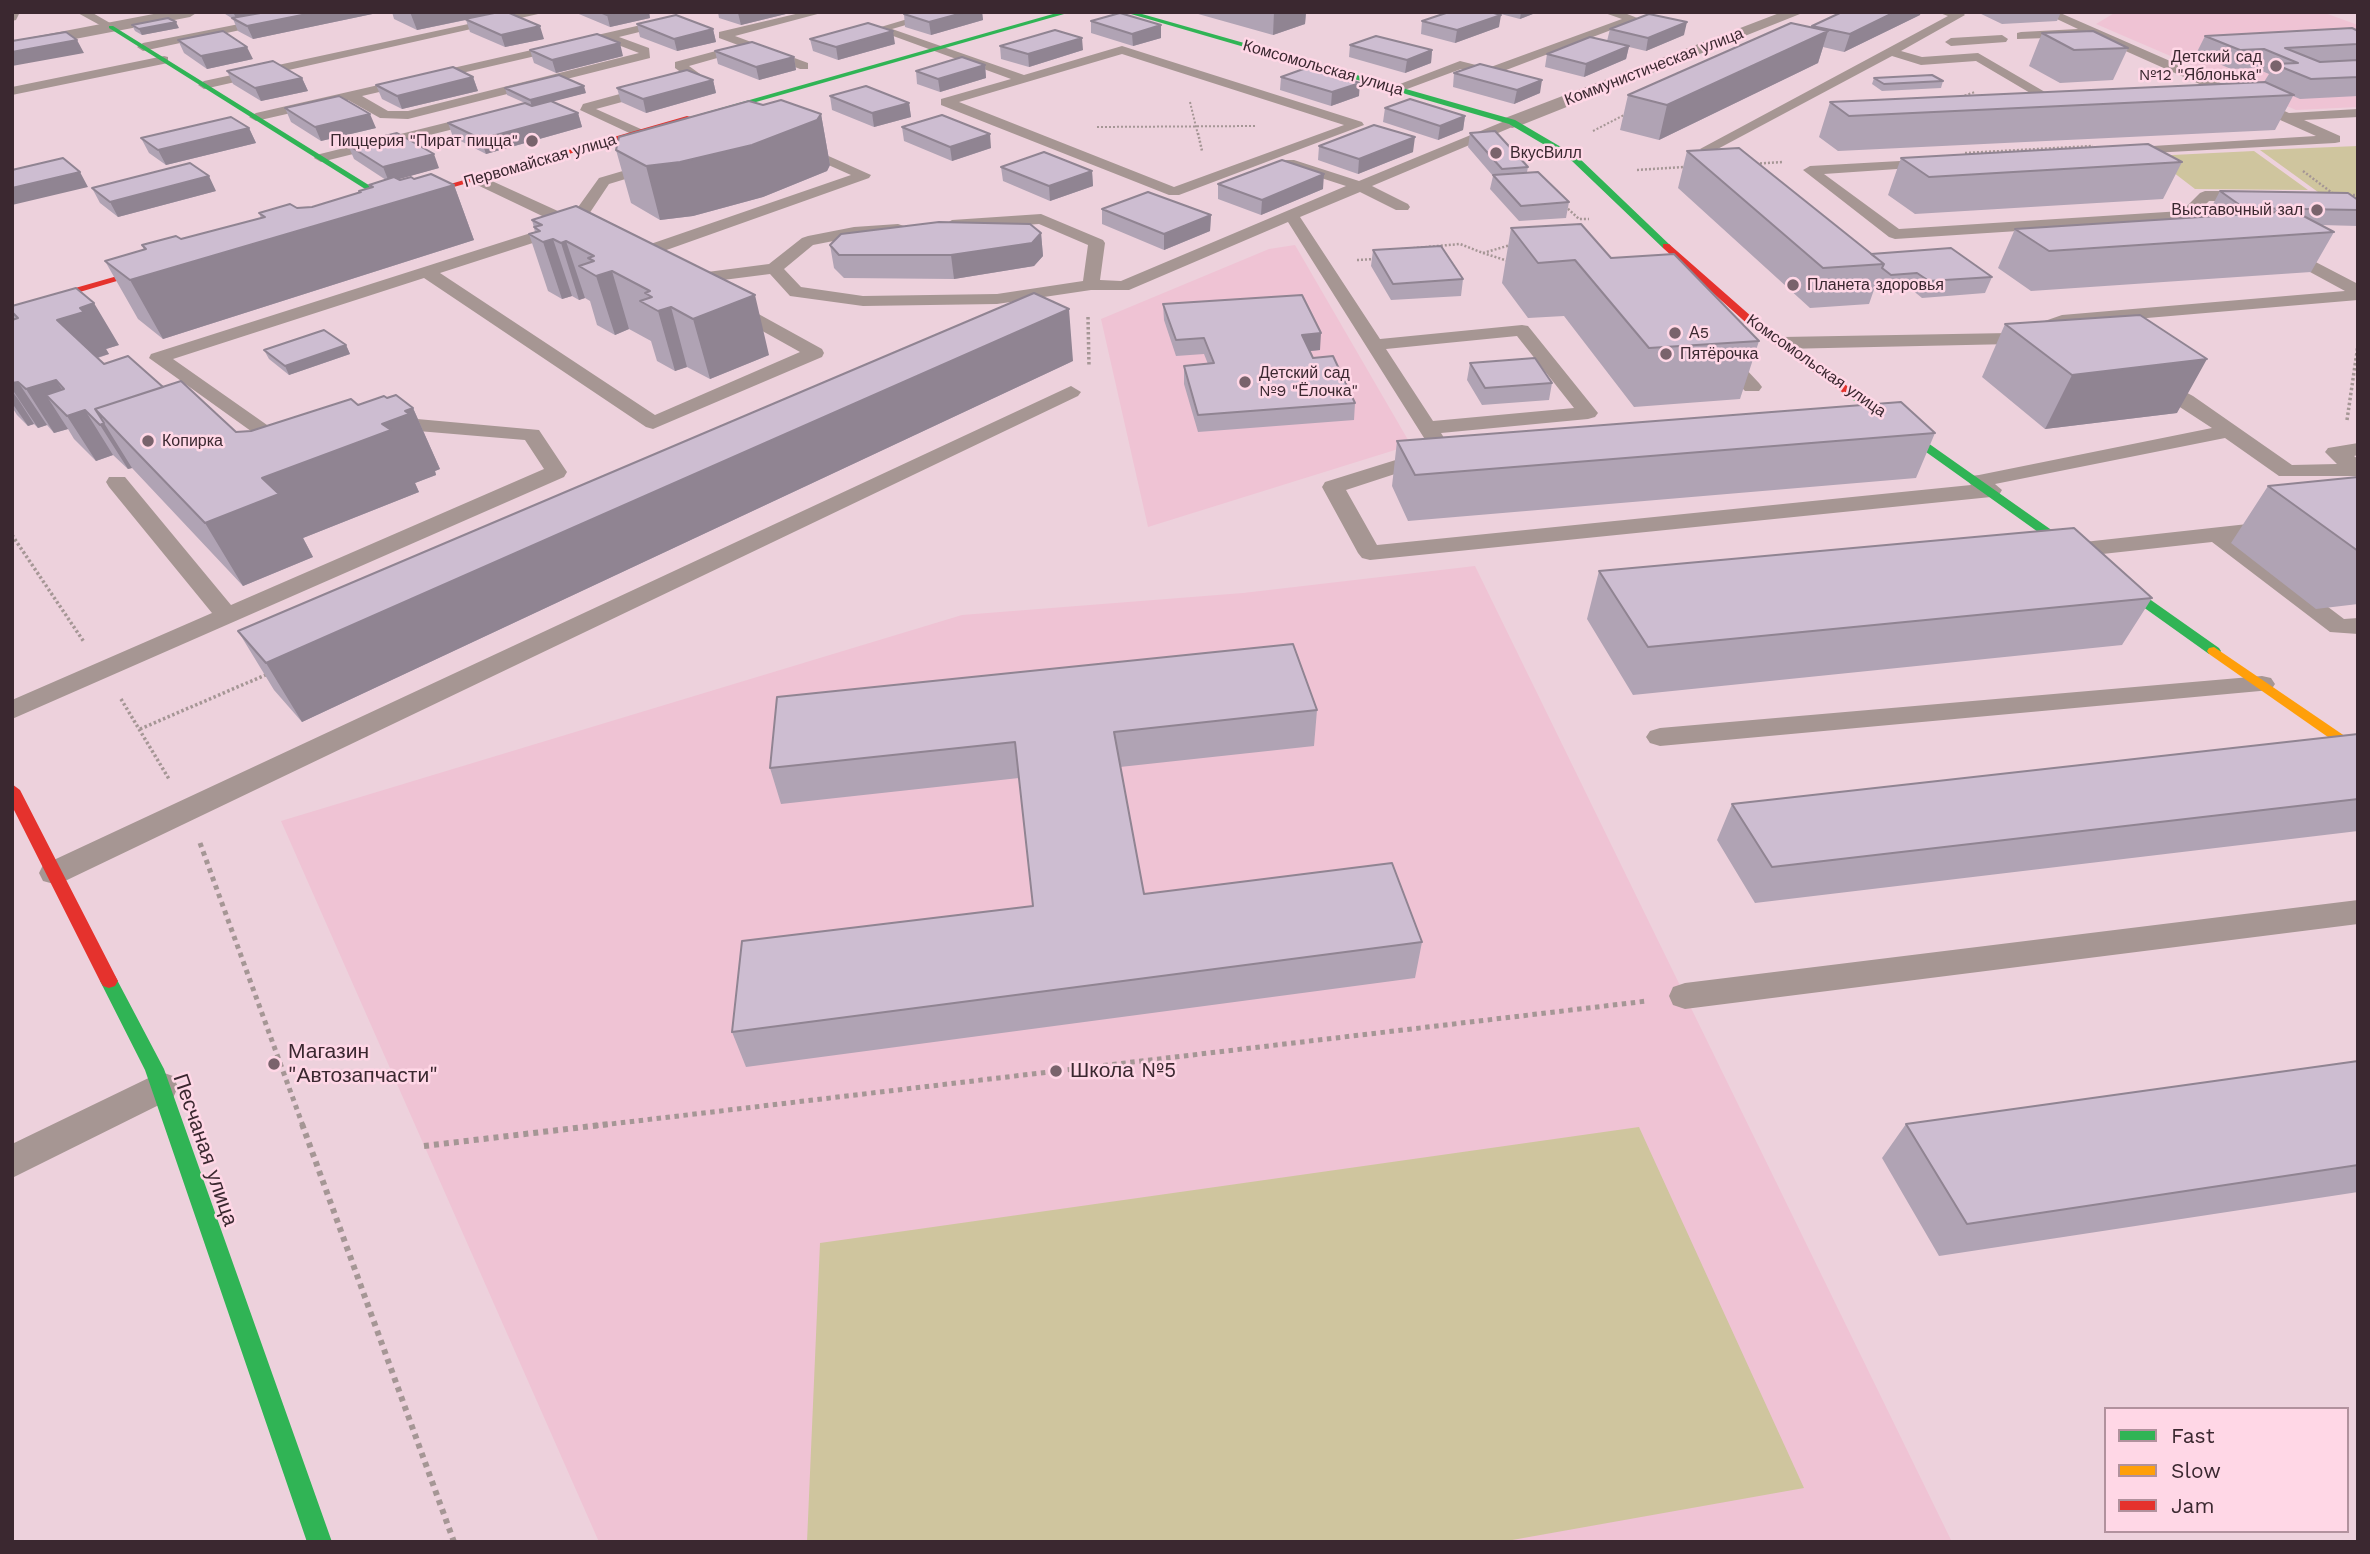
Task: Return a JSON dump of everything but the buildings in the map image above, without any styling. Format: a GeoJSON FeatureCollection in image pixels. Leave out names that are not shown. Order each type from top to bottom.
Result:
{"type":"FeatureCollection","features":[{"type":"Feature","properties":{"kind":"street"},"geometry":{"type":"LineString","coordinates":[[12,46],[190,12]]}},
{"type":"Feature","properties":{"kind":"street","name":"Первомайская улица"},"geometry":{"type":"LineString","coordinates":[[366,209],[1068,12]]}},
{"type":"Feature","properties":{"kind":"street","name":"Комсомольская улица"},"geometry":{"type":"LineString","coordinates":[[1127,12],[1512,122],[1575,159],[1696,274],[1756,326],[2358,753]]}},
{"type":"Feature","properties":{"kind":"street","name":"Коммунистическая улица"},"geometry":{"type":"LineString","coordinates":[[1512,122],[1788,13]]}},
{"type":"Feature","properties":{"kind":"street"},"geometry":{"type":"LineString","coordinates":[[111,27],[392,202]]}},
{"type":"Feature","properties":{"kind":"street"},"geometry":{"type":"LineString","coordinates":[[12,309],[183,261]]}},
{"type":"Feature","properties":{"kind":"street","name":"Песчаная улица"},"geometry":{"type":"LineString","coordinates":[[12,790],[154,1069],[320,1542]]}},
{"type":"Feature","properties":{"kind":"lane"},"geometry":{"type":"LineString","coordinates":[[12,18],[14,12]]}},
{"type":"Feature","properties":{"kind":"lane"},"geometry":{"type":"LineString","coordinates":[[82,12],[111,27]]}},
{"type":"Feature","properties":{"kind":"lane"},"geometry":{"type":"LineString","coordinates":[[143,47],[318,12]]}},
{"type":"Feature","properties":{"kind":"lane"},"geometry":{"type":"LineString","coordinates":[[204,85],[541,12]]}},
{"type":"Feature","properties":{"kind":"lane"},"geometry":{"type":"LineString","coordinates":[[256,117],[606,36],[685,21],[661,12]]}},
{"type":"Feature","properties":{"kind":"lane"},"geometry":{"type":"LineString","coordinates":[[804,66],[718,33],[819,12]]}},
{"type":"Feature","properties":{"kind":"lane"},"geometry":{"type":"LineString","coordinates":[[945,12],[874,31],[939,49],[1024,79]]}},
{"type":"Feature","properties":{"kind":"lane"},"geometry":{"type":"LineString","coordinates":[[1436,58],[1489,72],[1634,19],[1608,12]]}},
{"type":"Feature","properties":{"kind":"lane"},"geometry":{"type":"LineString","coordinates":[[1707,149],[1959,15],[1943,12]]}},
{"type":"Feature","properties":{"kind":"lane"},"geometry":{"type":"LineString","coordinates":[[2048,12],[2335,139],[2097,150]]}},
{"type":"Feature","properties":{"kind":"lane"},"geometry":{"type":"LineString","coordinates":[[2021,36],[2093,33]]}},
{"type":"Feature","properties":{"kind":"lane"},"geometry":{"type":"LineString","coordinates":[[350,95],[385,115],[394,116],[646,55],[645,51],[606,36]]}},
{"type":"Feature","properties":{"kind":"lane"},"geometry":{"type":"LineString","coordinates":[[1903,44],[2002,39]]}},
{"type":"Feature","properties":{"kind":"lane"},"geometry":{"type":"LineString","coordinates":[[638,134],[587,110],[588,107],[691,79],[694,74],[679,65],[750,45]]}},
{"type":"Feature","properties":{"kind":"lane"},"geometry":{"type":"LineString","coordinates":[[778,56],[803,49]]}},
{"type":"Feature","properties":{"kind":"lane"},"geometry":{"type":"LineString","coordinates":[[1122,50],[1181,69],[1357,125],[1174,192],[946,102],[1122,50]]}},
{"type":"Feature","properties":{"kind":"lane"},"geometry":{"type":"LineString","coordinates":[[1889,51],[1921,61],[1978,57],[2042,96],[2081,94]]}},
{"type":"Feature","properties":{"kind":"lane"},"geometry":{"type":"LineString","coordinates":[[12,91],[164,60]]}},
{"type":"Feature","properties":{"kind":"lane"},"geometry":{"type":"LineString","coordinates":[[488,63],[533,84]]}},
{"type":"Feature","properties":{"kind":"lane"},"geometry":{"type":"LineString","coordinates":[[1394,89],[1460,65]]}},
{"type":"Feature","properties":{"kind":"lane"},"geometry":{"type":"LineString","coordinates":[[2186,89],[2218,88]]}},
{"type":"Feature","properties":{"kind":"lane"},"geometry":{"type":"LineString","coordinates":[[2284,117],[2358,113]]}},
{"type":"Feature","properties":{"kind":"lane"},"geometry":{"type":"LineString","coordinates":[[321,158],[473,120]]}},
{"type":"Feature","properties":{"kind":"lane"},"geometry":{"type":"LineString","coordinates":[[774,268],[796,292],[863,302],[997,299],[1091,285],[1123,286],[1512,122]]}},
{"type":"Feature","properties":{"kind":"lane"},"geometry":{"type":"LineString","coordinates":[[638,254],[864,175],[777,138]]}},
{"type":"Feature","properties":{"kind":"lane"},"geometry":{"type":"LineString","coordinates":[[1270,157],[1360,186],[1402,207]]}},
{"type":"Feature","properties":{"kind":"lane"},"geometry":{"type":"LineString","coordinates":[[1951,158],[1810,170],[1895,234],[2193,217],[2205,196],[2323,196]]}},
{"type":"Feature","properties":{"kind":"lane"},"geometry":{"type":"LineString","coordinates":[[317,445],[292,451],[158,358],[574,224],[604,181],[671,161]]}},
{"type":"Feature","properties":{"kind":"lane"},"geometry":{"type":"LineString","coordinates":[[427,272],[653,423],[815,354],[638,254],[476,179]]}},
{"type":"Feature","properties":{"kind":"lane"},"geometry":{"type":"LineString","coordinates":[[1291,215],[1443,452],[1333,487],[1370,553],[1985,486],[2229,431]]}},
{"type":"Feature","properties":{"kind":"lane"},"geometry":{"type":"LineString","coordinates":[[673,274],[774,268],[808,241],[854,232],[1041,219],[1097,243],[1091,285]]}},
{"type":"Feature","properties":{"kind":"lane"},"geometry":{"type":"LineString","coordinates":[[2269,242],[2358,293]]}},
{"type":"Feature","properties":{"kind":"lane"},"geometry":{"type":"LineString","coordinates":[[1323,265],[1346,263]]}},
{"type":"Feature","properties":{"kind":"lane"},"geometry":{"type":"LineString","coordinates":[[1667,275],[1696,274]]}},
{"type":"Feature","properties":{"kind":"lane"},"geometry":{"type":"LineString","coordinates":[[1782,343],[2012,338],[2063,320],[2358,293]]}},
{"type":"Feature","properties":{"kind":"lane"},"geometry":{"type":"LineString","coordinates":[[2054,323],[2078,337]]}},
{"type":"Feature","properties":{"kind":"lane"},"geometry":{"type":"LineString","coordinates":[[1374,345],[1522,330],[1588,413],[1427,428]]}},
{"type":"Feature","properties":{"kind":"lane"},"geometry":{"type":"LineString","coordinates":[[1707,339],[1752,387]]}},
{"type":"Feature","properties":{"kind":"lane"},"geometry":{"type":"LineString","coordinates":[[2138,372],[2186,400],[2287,471],[2358,469]]}},
{"type":"Feature","properties":{"kind":"lane"},"geometry":{"type":"LineString","coordinates":[[54,873],[1071,392]]}},
{"type":"Feature","properties":{"kind":"lane"},"geometry":{"type":"LineString","coordinates":[[12,710],[556,472],[532,434],[406,424],[368,433]]}},
{"type":"Feature","properties":{"kind":"lane"},"geometry":{"type":"LineString","coordinates":[[2350,450],[2335,452],[2358,469]]}},
{"type":"Feature","properties":{"kind":"lane"},"geometry":{"type":"LineString","coordinates":[[117,482],[227,616]]}},
{"type":"Feature","properties":{"kind":"lane"},"geometry":{"type":"LineString","coordinates":[[2075,550],[2294,526]]}},
{"type":"Feature","properties":{"kind":"lane"},"geometry":{"type":"LineString","coordinates":[[2218,535],[2339,627],[2358,626]]}},
{"type":"Feature","properties":{"kind":"lane"},"geometry":{"type":"LineString","coordinates":[[1660,737],[2262,684]]}},
{"type":"Feature","properties":{"kind":"lane"},"geometry":{"type":"LineString","coordinates":[[1685,996],[2358,912]]}},
{"type":"Feature","properties":{"kind":"lane"},"geometry":{"type":"LineString","coordinates":[[12,1162],[161,1087]]}},
{"type":"Feature","properties":{"kind":"path"},"geometry":{"type":"LineString","coordinates":[[1181,69],[1210,179]]}},
{"type":"Feature","properties":{"kind":"path"},"geometry":{"type":"LineString","coordinates":[[1952,100],[2013,78]]}},
{"type":"Feature","properties":{"kind":"path"},"geometry":{"type":"LineString","coordinates":[[1091,127],[1259,126]]}},
{"type":"Feature","properties":{"kind":"path"},"geometry":{"type":"LineString","coordinates":[[1951,158],[2097,150]]}},
{"type":"Feature","properties":{"kind":"path"},"geometry":{"type":"LineString","coordinates":[[1744,164],[1786,162]]}},
{"type":"Feature","properties":{"kind":"path"},"geometry":{"type":"LineString","coordinates":[[1633,170],[1689,167]]}},
{"type":"Feature","properties":{"kind":"path"},"geometry":{"type":"LineString","coordinates":[[2323,196],[2358,195]]}},
{"type":"Feature","properties":{"kind":"path"},"geometry":{"type":"LineString","coordinates":[[1483,253],[1508,261]]}},
{"type":"Feature","properties":{"kind":"path"},"geometry":{"type":"LineString","coordinates":[[2350,450],[2358,345]]}},
{"type":"Feature","properties":{"kind":"path"},"geometry":{"type":"LineString","coordinates":[[140,730],[281,668]]}},
{"type":"Feature","properties":{"kind":"path"},"geometry":{"type":"LineString","coordinates":[[188,810],[454,1542]]}},
{"type":"Feature","properties":{"kind":"path"},"geometry":{"type":"LineString","coordinates":[[424,1146],[1685,996]]}},
{"type":"Feature","properties":{"kind":"shaded area","name":"Детский сад №12 \"Яблонька\""},"geometry":{"type":"Polygon","coordinates":[[[2116,12],[2322,12],[2358,25],[2358,107],[2296,110],[2096,24],[2116,12]]]}},
{"type":"Feature","properties":{"kind":"shaded area"},"geometry":{"type":"Polygon","coordinates":[[[2358,146],[2358,221],[2260,150],[2358,146]]]}},
{"type":"Feature","properties":{"kind":"shaded area"},"geometry":{"type":"Polygon","coordinates":[[[2254,151],[2308,190],[2195,189],[2152,156],[2254,151]]]}},
{"type":"Feature","properties":{"kind":"shaded area","name":"Детский сад №9 \"Ёлочка\""},"geometry":{"type":"Polygon","coordinates":[[[1295,245],[1411,445],[1148,527],[1101,319],[1269,249],[1295,245]]]}},
{"type":"Feature","properties":{"kind":"shaded area","name":"Школа №5"},"geometry":{"type":"Polygon","coordinates":[[[1475,566],[1952,1542],[599,1542],[281,821],[962,615],[1243,593],[1475,566]]]}},
{"type":"Feature","properties":{"kind":"shaded area"},"geometry":{"type":"Polygon","coordinates":[[[1639,1127],[1804,1488],[1501,1542],[807,1542],[820,1243],[1639,1127]]]}},
{"type":"Feature","properties":{"kind":"traffic: fast"},"geometry":{"type":"LineString","coordinates":[[690,118],[1068,12]]}},
{"type":"Feature","properties":{"kind":"traffic: fast"},"geometry":{"type":"LineString","coordinates":[[1127,12],[1512,122],[1575,159],[1666,246]]}},
{"type":"Feature","properties":{"kind":"traffic: fast"},"geometry":{"type":"LineString","coordinates":[[111,27],[392,202]]}},
{"type":"Feature","properties":{"kind":"traffic: fast"},"geometry":{"type":"LineString","coordinates":[[1853,395],[2214,651]]}},
{"type":"Feature","properties":{"kind":"traffic: fast"},"geometry":{"type":"LineString","coordinates":[[109,981],[154,1069],[320,1542]]}},
{"type":"Feature","properties":{"kind":"traffic: slow"},"geometry":{"type":"LineString","coordinates":[[2214,651],[2358,753]]}},
{"type":"Feature","properties":{"kind":"traffic: jam"},"geometry":{"type":"LineString","coordinates":[[402,199],[690,118]]}},
{"type":"Feature","properties":{"kind":"traffic: jam"},"geometry":{"type":"LineString","coordinates":[[1666,246],[1756,326],[1853,395]]}},
{"type":"Feature","properties":{"kind":"traffic: jam"},"geometry":{"type":"LineString","coordinates":[[12,309],[166,265]]}},
{"type":"Feature","properties":{"kind":"traffic: jam"},"geometry":{"type":"LineString","coordinates":[[12,790],[109,981]]}},
{"type":"Feature","properties":{"kind":"place","name":"Детский сад №12 \"Яблонька\""},"geometry":{"type":"Point","coordinates":[2276,66]}},
{"type":"Feature","properties":{"kind":"place","name":"Пиццерия \"Пират пицца\""},"geometry":{"type":"Point","coordinates":[532,141]}},
{"type":"Feature","properties":{"kind":"place","name":"ВкусВилл"},"geometry":{"type":"Point","coordinates":[1496,153]}},
{"type":"Feature","properties":{"kind":"place","name":"Выставочный зал"},"geometry":{"type":"Point","coordinates":[2317,210]}},
{"type":"Feature","properties":{"kind":"place","name":"Планета здоровья"},"geometry":{"type":"Point","coordinates":[1793,285]}},
{"type":"Feature","properties":{"kind":"place","name":"А5"},"geometry":{"type":"Point","coordinates":[1675,333]}},
{"type":"Feature","properties":{"kind":"place","name":"Пятёрочка"},"geometry":{"type":"Point","coordinates":[1666,354]}},
{"type":"Feature","properties":{"kind":"place","name":"Детский сад №9 \"Ёлочка\""},"geometry":{"type":"Point","coordinates":[1245,382]}},
{"type":"Feature","properties":{"kind":"place","name":"Копирка"},"geometry":{"type":"Point","coordinates":[148,441]}},
{"type":"Feature","properties":{"kind":"place","name":"Магазин \"Автозапчасти\""},"geometry":{"type":"Point","coordinates":[274,1064]}},
{"type":"Feature","properties":{"kind":"place","name":"Школа №5"},"geometry":{"type":"Point","coordinates":[1056,1071]}}]}
